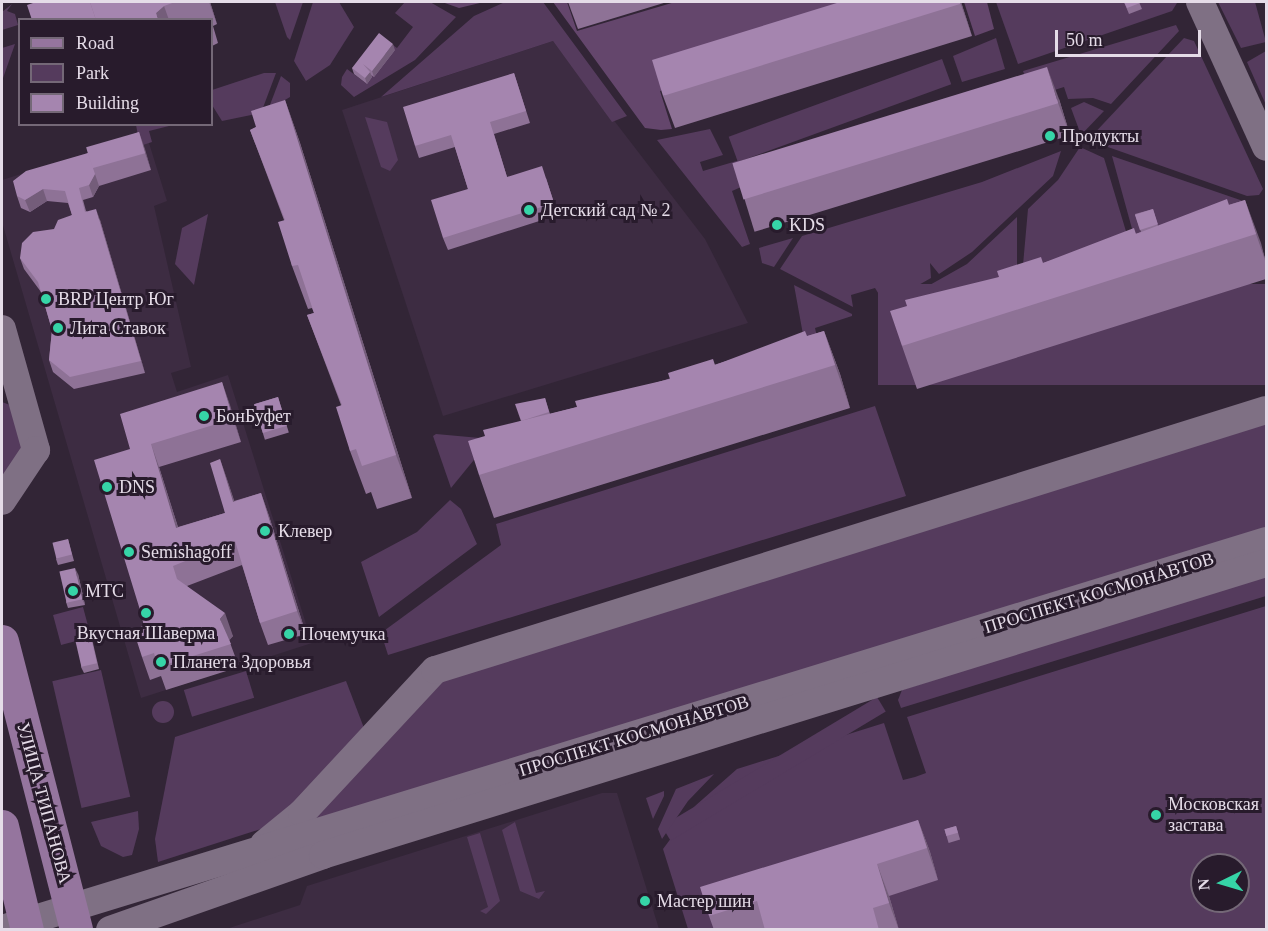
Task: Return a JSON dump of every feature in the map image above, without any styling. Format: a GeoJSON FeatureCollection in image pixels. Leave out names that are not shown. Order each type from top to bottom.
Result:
{"type":"FeatureCollection","features":[{"type":"Feature","properties":{"kind":"main road","name":"УЛИЦА ТИПАНОВА"},"geometry":{"type":"LineString","coordinates":[[2,642],[74,919]]}},
{"type":"Feature","properties":{"kind":"main road"},"geometry":{"type":"LineString","coordinates":[[2,826],[18,927]]}},
{"type":"Feature","properties":{"kind":"street"},"geometry":{"type":"LineString","coordinates":[[1200,2],[1266,147]]}},
{"type":"Feature","properties":{"kind":"street"},"geometry":{"type":"LineString","coordinates":[[2,329],[36,450],[2,501]]}},
{"type":"Feature","properties":{"kind":"street"},"geometry":{"type":"LineString","coordinates":[[260,847],[302,813],[435,670],[1266,410]]}},
{"type":"Feature","properties":{"kind":"street","name":"ПРОСПЕКТ КОСМОНАВТОВ"},"geometry":{"type":"LineString","coordinates":[[18,927],[74,919],[260,847],[299,840],[1266,541]]}},
{"type":"Feature","properties":{"kind":"street","name":"ПРОСПЕКТ КОСМОНАВТОВ"},"geometry":{"type":"LineString","coordinates":[[110,930],[323,855],[1266,563]]}},
{"type":"Feature","properties":{"kind":"shaded area"},"geometry":{"type":"Polygon","coordinates":[[[442,2],[484,2],[459,8],[442,2]]]}},
{"type":"Feature","properties":{"kind":"shaded area"},"geometry":{"type":"Polygon","coordinates":[[[553,2],[567,2],[577,31],[675,2],[947,2],[660,91],[672,129],[661,130],[645,128],[553,2]]]}},
{"type":"Feature","properties":{"kind":"shaded area"},"geometry":{"type":"Polygon","coordinates":[[[964,2],[987,2],[994,29],[975,36],[964,2]]]}},
{"type":"Feature","properties":{"kind":"shaded area","name":"Детский сад № 2"},"geometry":{"type":"Polygon","coordinates":[[[553,41],[705,239],[748,323],[443,416],[342,110],[553,41]]]}},
{"type":"Feature","properties":{"kind":"shaded area"},"geometry":{"type":"Polygon","coordinates":[[[129,140],[149,143],[167,201],[154,206],[191,367],[171,373],[177,392],[228,375],[312,643],[141,698],[2,222],[2,180],[129,140]]]}},
{"type":"Feature","properties":{"kind":"shaded area"},"geometry":{"type":"Polygon","coordinates":[[[602,793],[617,793],[659,929],[223,930],[300,905],[307,886],[602,793]]]}},
{"type":"Feature","properties":{"kind":"green space"},"geometry":{"type":"Polygon","coordinates":[[[275,2],[303,2],[290,40],[287,37],[275,2]]]}},
{"type":"Feature","properties":{"kind":"green space"},"geometry":{"type":"Polygon","coordinates":[[[313,2],[339,2],[354,27],[330,65],[306,81],[294,61],[313,2]]]}},
{"type":"Feature","properties":{"kind":"green space"},"geometry":{"type":"Polygon","coordinates":[[[405,2],[430,2],[456,17],[415,60],[354,97],[341,85],[342,77],[347,69],[367,84],[360,67],[382,37],[397,48],[413,27],[395,13],[405,2]]]}},
{"type":"Feature","properties":{"kind":"green space"},"geometry":{"type":"Polygon","coordinates":[[[505,2],[543,2],[627,116],[612,122],[553,41],[381,97],[474,16],[505,2]]]}},
{"type":"Feature","properties":{"kind":"green space"},"geometry":{"type":"Polygon","coordinates":[[[996,2],[1177,3],[1172,11],[1018,64],[996,2]]]}},
{"type":"Feature","properties":{"kind":"green space"},"geometry":{"type":"Polygon","coordinates":[[[1218,2],[1255,2],[1266,42],[1241,48],[1218,2]]]}},
{"type":"Feature","properties":{"kind":"green space"},"geometry":{"type":"Polygon","coordinates":[[[12,4],[7,11],[15,14],[18,25],[2,30],[2,12],[12,4]]]}},
{"type":"Feature","properties":{"kind":"green space"},"geometry":{"type":"Polygon","coordinates":[[[1176,25],[1179,31],[1111,104],[1093,98],[1068,99],[1064,87],[1032,97],[1023,71],[1176,25]]]}},
{"type":"Feature","properties":{"kind":"green space"},"geometry":{"type":"Polygon","coordinates":[[[996,38],[1005,69],[962,82],[953,56],[996,38]]]}},
{"type":"Feature","properties":{"kind":"green space"},"geometry":{"type":"Polygon","coordinates":[[[1184,38],[1194,41],[1263,189],[1259,195],[1247,196],[1088,140],[1184,38]]]}},
{"type":"Feature","properties":{"kind":"green space"},"geometry":{"type":"Polygon","coordinates":[[[15,44],[2,81],[2,48],[15,44]]]}},
{"type":"Feature","properties":{"kind":"green space"},"geometry":{"type":"Polygon","coordinates":[[[1266,51],[1266,105],[1247,62],[1266,51]]]}},
{"type":"Feature","properties":{"kind":"green space"},"geometry":{"type":"Polygon","coordinates":[[[942,59],[951,84],[738,162],[729,137],[942,59]]]}},
{"type":"Feature","properties":{"kind":"green space"},"geometry":{"type":"Polygon","coordinates":[[[264,73],[276,73],[261,113],[222,121],[213,107],[213,90],[264,73]]]}},
{"type":"Feature","properties":{"kind":"green space"},"geometry":{"type":"Polygon","coordinates":[[[281,76],[290,83],[290,97],[268,110],[281,76]]]}},
{"type":"Feature","properties":{"kind":"green space"},"geometry":{"type":"Polygon","coordinates":[[[1084,102],[1104,111],[1081,135],[1071,108],[1084,102]]]}},
{"type":"Feature","properties":{"kind":"green space"},"geometry":{"type":"Polygon","coordinates":[[[365,117],[387,122],[398,160],[390,171],[381,167],[365,117]]]}},
{"type":"Feature","properties":{"kind":"green space"},"geometry":{"type":"Polygon","coordinates":[[[136,126],[169,126],[149,131],[152,142],[140,146],[136,126]]]}},
{"type":"Feature","properties":{"kind":"green space"},"geometry":{"type":"Polygon","coordinates":[[[710,129],[723,155],[700,162],[703,171],[740,160],[748,184],[732,191],[750,244],[742,247],[657,140],[710,129]]]}},
{"type":"Feature","properties":{"kind":"green space"},"geometry":{"type":"Polygon","coordinates":[[[1080,147],[1104,158],[1128,238],[1029,273],[1023,265],[1028,209],[1058,180],[1080,147]]]}},
{"type":"Feature","properties":{"kind":"green space"},"geometry":{"type":"Polygon","coordinates":[[[1061,151],[1053,176],[972,252],[939,274],[930,263],[931,278],[885,304],[875,288],[851,295],[853,307],[780,269],[802,236],[982,182],[1061,151]]]}},
{"type":"Feature","properties":{"kind":"green space"},"geometry":{"type":"Polygon","coordinates":[[[1112,156],[1246,202],[1134,236],[1112,156]]]}},
{"type":"Feature","properties":{"kind":"green space"},"geometry":{"type":"Polygon","coordinates":[[[208,214],[194,285],[175,264],[182,228],[208,214]]]}},
{"type":"Feature","properties":{"kind":"green space"},"geometry":{"type":"Polygon","coordinates":[[[1017,217],[1017,277],[886,316],[889,308],[967,264],[1017,217]]]}},
{"type":"Feature","properties":{"kind":"green space"},"geometry":{"type":"Polygon","coordinates":[[[793,238],[774,267],[762,263],[759,248],[793,238]]]}},
{"type":"Feature","properties":{"kind":"green space"},"geometry":{"type":"Polygon","coordinates":[[[878,284],[1266,284],[1266,385],[878,385],[878,284]]]}},
{"type":"Feature","properties":{"kind":"green space"},"geometry":{"type":"Polygon","coordinates":[[[794,285],[852,316],[815,328],[817,337],[804,340],[794,285]]]}},
{"type":"Feature","properties":{"kind":"green space"},"geometry":{"type":"Polygon","coordinates":[[[2,402],[10,405],[23,444],[2,484],[2,402]]]}},
{"type":"Feature","properties":{"kind":"green space"},"geometry":{"type":"Polygon","coordinates":[[[875,406],[906,496],[388,655],[381,633],[501,545],[496,524],[875,406]]]}},
{"type":"Feature","properties":{"kind":"green space"},"geometry":{"type":"Polygon","coordinates":[[[1266,421],[1266,530],[312,820],[449,675],[1266,421]]]}},
{"type":"Feature","properties":{"kind":"green space"},"geometry":{"type":"Polygon","coordinates":[[[436,434],[491,439],[451,488],[433,436],[436,434]]]}},
{"type":"Feature","properties":{"kind":"green space"},"geometry":{"type":"Polygon","coordinates":[[[450,500],[461,509],[477,544],[379,617],[361,562],[417,532],[450,500]]]}},
{"type":"Feature","properties":{"kind":"green space"},"geometry":{"type":"Polygon","coordinates":[[[1266,574],[1266,596],[901,708],[898,700],[902,690],[1266,574]]]}},
{"type":"Feature","properties":{"kind":"green space"},"geometry":{"type":"Polygon","coordinates":[[[1266,606],[1266,929],[688,929],[663,849],[695,806],[737,769],[884,723],[903,780],[926,773],[907,717],[1266,606]]]}},
{"type":"Feature","properties":{"kind":"green space"},"geometry":{"type":"Polygon","coordinates":[[[83,607],[91,637],[61,645],[53,615],[83,607]]]}},
{"type":"Feature","properties":{"kind":"green space"},"geometry":{"type":"Polygon","coordinates":[[[101,670],[130,797],[82,808],[52,681],[101,670]]]}},
{"type":"Feature","properties":{"kind":"green space"},"geometry":{"type":"Polygon","coordinates":[[[246,671],[254,698],[192,717],[184,690],[246,671]]]}},
{"type":"Feature","properties":{"kind":"green space"},"geometry":{"type":"Polygon","coordinates":[[[346,681],[364,728],[296,803],[267,827],[158,862],[155,839],[175,737],[346,681]]]}},
{"type":"Feature","properties":{"kind":"green space"},"geometry":{"type":"Polygon","coordinates":[[[877,697],[886,712],[671,841],[662,826],[877,697]]]}},
{"type":"Feature","properties":{"kind":"green space"},"geometry":{"type":"Polygon","coordinates":[[[163,701],[171,704],[174,712],[171,720],[163,723],[155,720],[152,712],[155,704],[163,701]]]}},
{"type":"Feature","properties":{"kind":"green space"},"geometry":{"type":"Polygon","coordinates":[[[714,774],[688,801],[662,839],[658,829],[676,789],[714,774]]]}},
{"type":"Feature","properties":{"kind":"green space"},"geometry":{"type":"Polygon","coordinates":[[[664,791],[664,796],[653,819],[646,798],[664,791]]]}},
{"type":"Feature","properties":{"kind":"green space"},"geometry":{"type":"Polygon","coordinates":[[[138,811],[139,829],[132,855],[123,857],[101,846],[91,822],[138,811]]]}},
{"type":"Feature","properties":{"kind":"green space"},"geometry":{"type":"Polygon","coordinates":[[[515,822],[536,893],[545,891],[539,899],[520,891],[502,830],[515,822]]]}},
{"type":"Feature","properties":{"kind":"green space"},"geometry":{"type":"Polygon","coordinates":[[[480,833],[500,901],[486,914],[480,911],[488,907],[467,837],[480,833]]]}},
{"type":"Feature","properties":{"kind":"building"},"geometry":{"type":"Polygon","coordinates":[[[90,2],[95,18],[31,18],[27,5],[90,2]]]}},
{"type":"Feature","properties":{"kind":"building"},"geometry":{"type":"Polygon","coordinates":[[[90,2],[175,2],[164,6],[156,13],[157,18],[95,18],[90,2]]]}},
{"type":"Feature","properties":{"kind":"building"},"geometry":{"type":"Polygon","coordinates":[[[840,2],[960,2],[960,4],[663,96],[652,60],[840,2]]]}},
{"type":"Feature","properties":{"kind":"building"},"geometry":{"type":"Polygon","coordinates":[[[1124,2],[1139,2],[1140,3],[1127,8],[1124,2]]]}},
{"type":"Feature","properties":{"kind":"building"},"geometry":{"type":"Polygon","coordinates":[[[379,33],[393,44],[372,71],[363,64],[370,72],[365,78],[352,68],[379,33]]]}},
{"type":"Feature","properties":{"kind":"building"},"geometry":{"type":"Polygon","coordinates":[[[1047,67],[1058,103],[743,200],[732,163],[1047,67]]]}},
{"type":"Feature","properties":{"kind":"building"},"geometry":{"type":"Polygon","coordinates":[[[514,73],[526,111],[490,122],[507,177],[542,166],[554,203],[443,238],[431,200],[468,189],[451,135],[415,146],[403,107],[514,73]]]}},
{"type":"Feature","properties":{"kind":"building"},"geometry":{"type":"Polygon","coordinates":[[[285,100],[396,455],[362,466],[356,449],[350,451],[336,407],[342,405],[307,315],[314,313],[298,265],[292,266],[278,222],[285,220],[250,130],[256,127],[251,111],[285,100]]]}},
{"type":"Feature","properties":{"kind":"building"},"geometry":{"type":"Polygon","coordinates":[[[139,132],[145,153],[92,168],[86,147],[139,132]]]}},
{"type":"Feature","properties":{"kind":"building"},"geometry":{"type":"Polygon","coordinates":[[[88,153],[95,174],[89,185],[79,188],[85,212],[96,209],[141,361],[70,377],[49,360],[52,330],[38,282],[20,258],[22,243],[33,232],[54,229],[58,220],[72,215],[65,191],[43,189],[25,200],[17,196],[13,181],[26,171],[88,153]]]}},
{"type":"Feature","properties":{"kind":"building"},"geometry":{"type":"Polygon","coordinates":[[[1227,199],[1229,205],[1245,200],[1256,234],[902,346],[890,311],[907,306],[905,300],[999,277],[997,271],[1041,257],[1043,263],[1134,228],[1136,234],[1227,199]]]}},
{"type":"Feature","properties":{"kind":"building"},"geometry":{"type":"Polygon","coordinates":[[[1153,209],[1158,224],[1140,230],[1135,215],[1153,209]]]}},
{"type":"Feature","properties":{"kind":"building"},"geometry":{"type":"Polygon","coordinates":[[[805,331],[807,336],[824,331],[835,365],[479,475],[468,441],[485,436],[483,430],[577,407],[575,401],[670,379],[668,373],[713,359],[715,365],[805,331]]]}},
{"type":"Feature","properties":{"kind":"building"},"geometry":{"type":"Polygon","coordinates":[[[222,382],[233,419],[151,444],[176,528],[225,513],[210,463],[220,459],[233,502],[261,493],[297,611],[260,623],[235,541],[173,566],[177,579],[225,613],[220,619],[231,644],[158,667],[154,653],[142,657],[133,629],[144,626],[94,460],[130,449],[120,414],[222,382]]]}},
{"type":"Feature","properties":{"kind":"building"},"geometry":{"type":"Polygon","coordinates":[[[278,397],[287,426],[263,433],[254,404],[278,397]]]}},
{"type":"Feature","properties":{"kind":"building"},"geometry":{"type":"Polygon","coordinates":[[[545,398],[549,412],[521,421],[515,404],[545,398]]]}},
{"type":"Feature","properties":{"kind":"building"},"geometry":{"type":"Polygon","coordinates":[[[68,539],[72,555],[56,558],[52,543],[68,539]]]}},
{"type":"Feature","properties":{"kind":"building","name":"МТС"},"geometry":{"type":"Polygon","coordinates":[[[75,568],[82,599],[67,603],[59,572],[75,568]]]}},
{"type":"Feature","properties":{"kind":"building"},"geometry":{"type":"Polygon","coordinates":[[[90,633],[97,663],[81,667],[74,637],[90,633]]]}},
{"type":"Feature","properties":{"kind":"building"},"geometry":{"type":"Polygon","coordinates":[[[918,820],[927,848],[877,864],[889,903],[873,908],[879,930],[765,930],[757,901],[709,916],[700,887],[918,820]]]}},
{"type":"Feature","properties":{"kind":"building"},"geometry":{"type":"Polygon","coordinates":[[[956,826],[958,833],[946,836],[944,829],[956,826]]]}},
{"type":"Feature","properties":{"kind":"place","name":"Продукты"},"geometry":{"type":"Point","coordinates":[1050,136]}},
{"type":"Feature","properties":{"kind":"place","name":"Детский сад № 2"},"geometry":{"type":"Point","coordinates":[529,210]}},
{"type":"Feature","properties":{"kind":"place","name":"KDS"},"geometry":{"type":"Point","coordinates":[777,225]}},
{"type":"Feature","properties":{"kind":"place","name":"BRP Центр Юг"},"geometry":{"type":"Point","coordinates":[46,299]}},
{"type":"Feature","properties":{"kind":"place","name":"Лига Ставок"},"geometry":{"type":"Point","coordinates":[58,328]}},
{"type":"Feature","properties":{"kind":"place","name":"БонБуфет"},"geometry":{"type":"Point","coordinates":[204,416]}},
{"type":"Feature","properties":{"kind":"place","name":"DNS"},"geometry":{"type":"Point","coordinates":[107,487]}},
{"type":"Feature","properties":{"kind":"place","name":"Клевер"},"geometry":{"type":"Point","coordinates":[265,531]}},
{"type":"Feature","properties":{"kind":"place","name":"Semishagoff"},"geometry":{"type":"Point","coordinates":[129,552]}},
{"type":"Feature","properties":{"kind":"place","name":"МТС"},"geometry":{"type":"Point","coordinates":[73,591]}},
{"type":"Feature","properties":{"kind":"place","name":"Вкусная Шаверма"},"geometry":{"type":"Point","coordinates":[146,613]}},
{"type":"Feature","properties":{"kind":"place","name":"Почемучка"},"geometry":{"type":"Point","coordinates":[289,634]}},
{"type":"Feature","properties":{"kind":"place","name":"Планета Здоровья"},"geometry":{"type":"Point","coordinates":[161,662]}},
{"type":"Feature","properties":{"kind":"place","name":"Московская застава"},"geometry":{"type":"Point","coordinates":[1156,815]}},
{"type":"Feature","properties":{"kind":"place","name":"Мастер шин"},"geometry":{"type":"Point","coordinates":[645,901]}}]}
